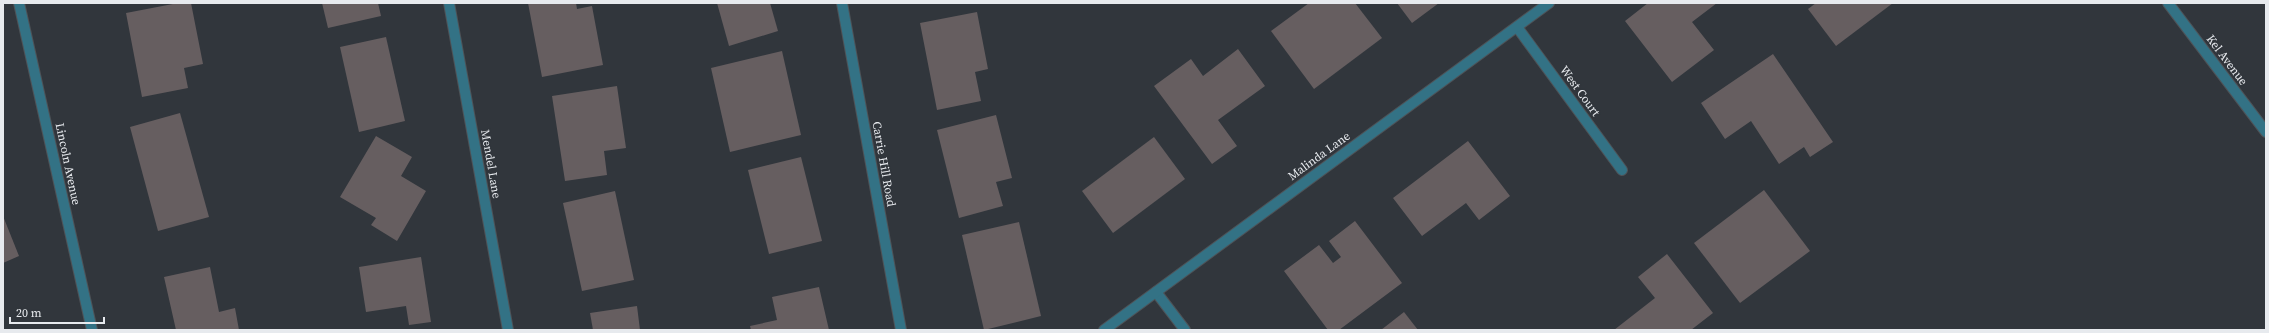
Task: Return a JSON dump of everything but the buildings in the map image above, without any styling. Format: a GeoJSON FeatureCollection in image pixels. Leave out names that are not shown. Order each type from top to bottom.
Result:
{"type":"FeatureCollection","features":[{"type":"Feature","properties":{"kind":"street","name":"Lincoln Avenue"},"geometry":{"type":"LineString","coordinates":[[19,3],[92,330]]}},
{"type":"Feature","properties":{"kind":"street","name":"Mendel Lane"},"geometry":{"type":"LineString","coordinates":[[449,3],[508,330]]}},
{"type":"Feature","properties":{"kind":"street","name":"Carrie Hill Road"},"geometry":{"type":"LineString","coordinates":[[842,3],[901,330]]}},
{"type":"Feature","properties":{"kind":"street","name":"Malinda Lane"},"geometry":{"type":"LineString","coordinates":[[1104,330],[1549,3]]}},
{"type":"Feature","properties":{"kind":"street","name":"Kel Avenue"},"geometry":{"type":"LineString","coordinates":[[2168,3],[2266,132]]}},
{"type":"Feature","properties":{"kind":"street","name":"West Court"},"geometry":{"type":"LineString","coordinates":[[1517,27],[1622,170]]}},
{"type":"Feature","properties":{"kind":"street"},"geometry":{"type":"LineString","coordinates":[[1156,292],[1185,330]]}}]}
